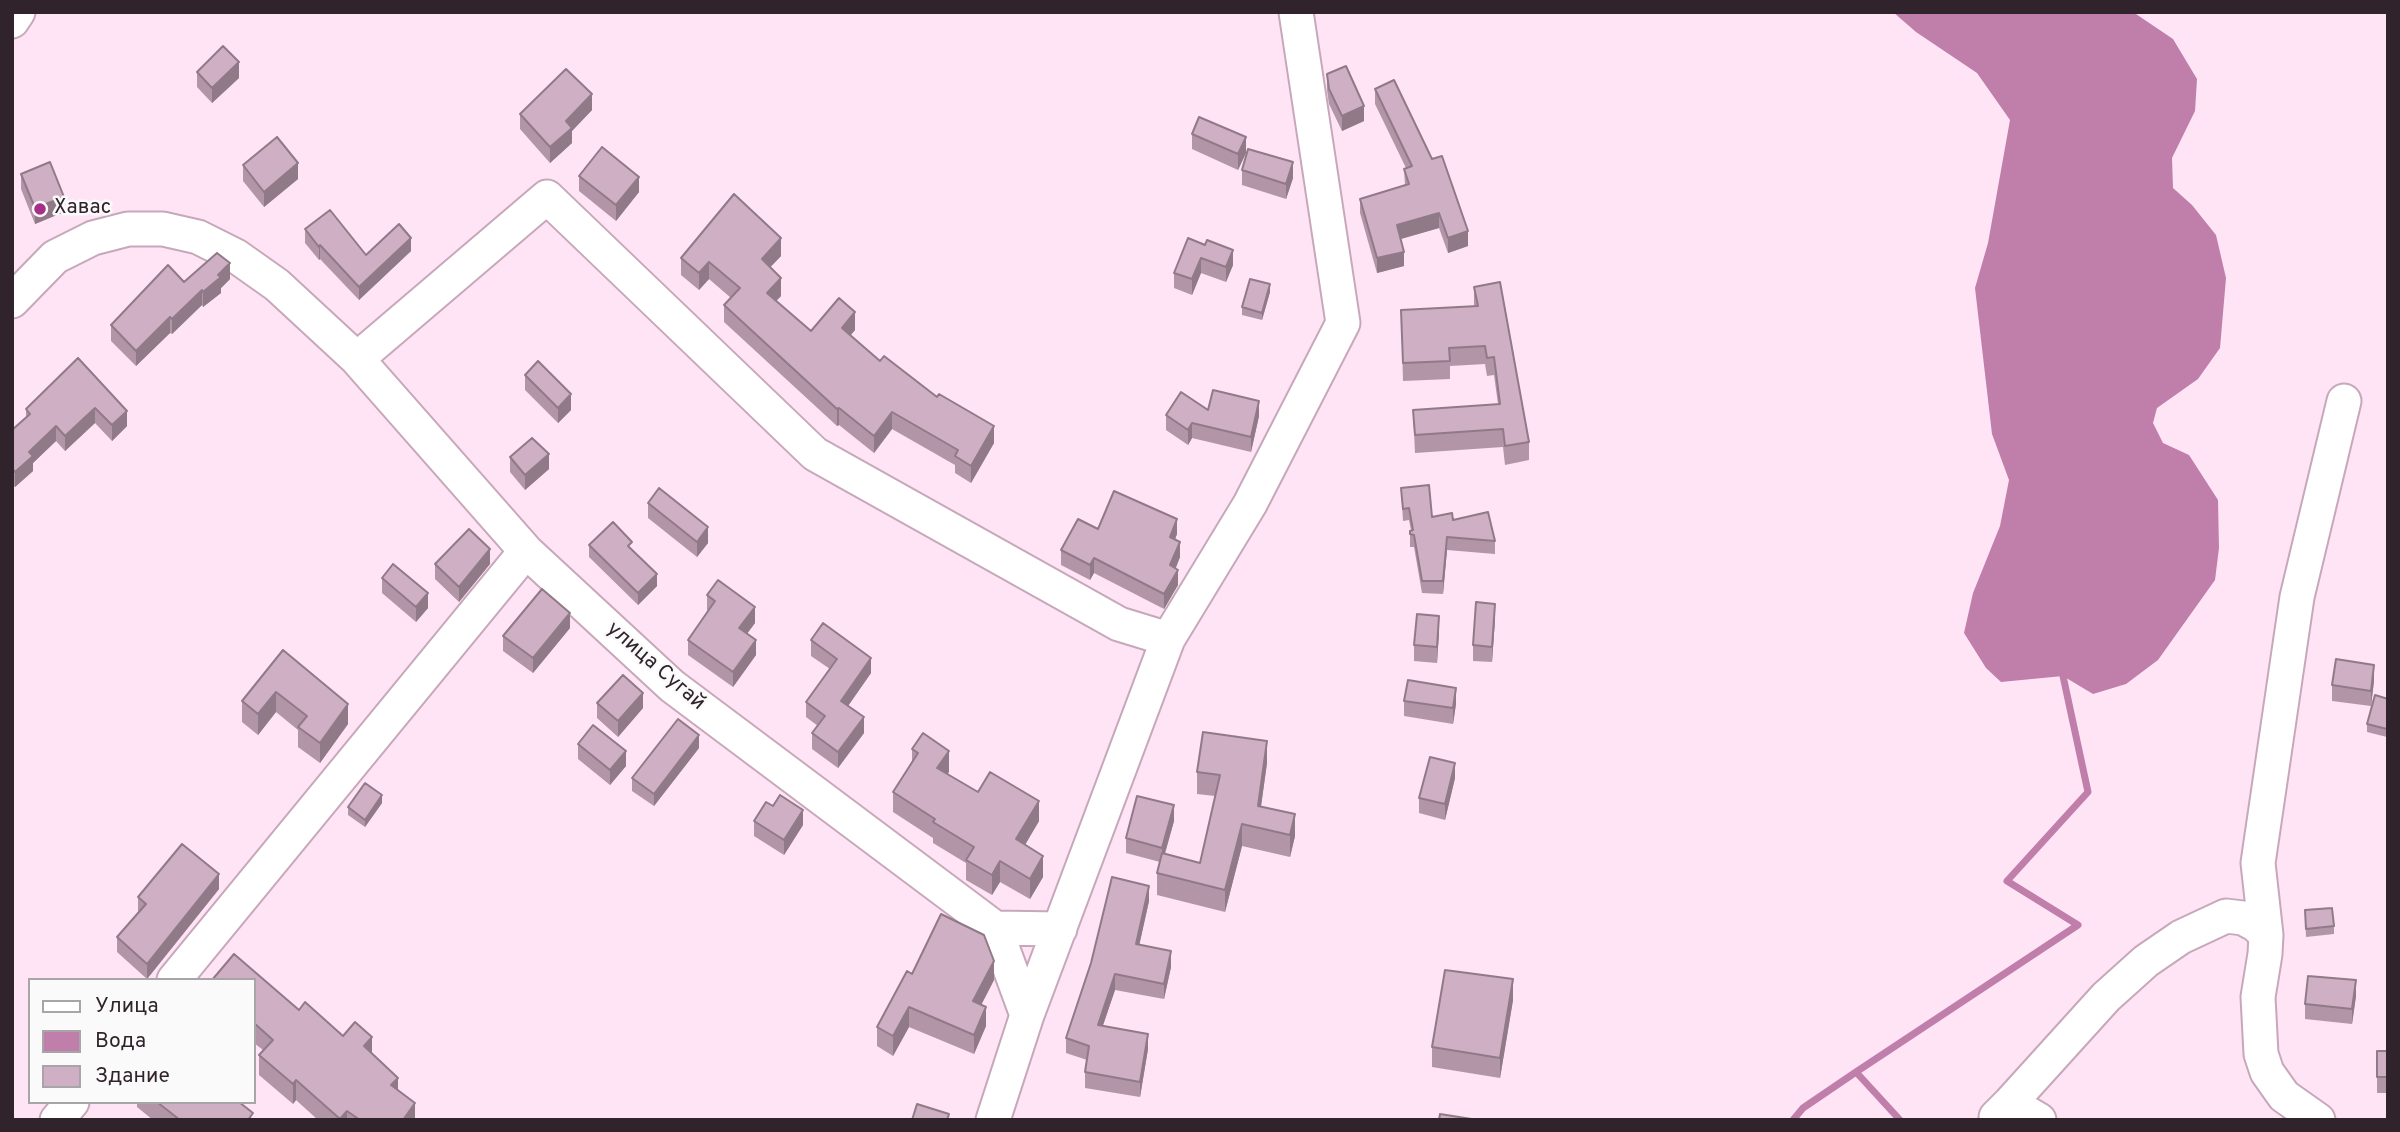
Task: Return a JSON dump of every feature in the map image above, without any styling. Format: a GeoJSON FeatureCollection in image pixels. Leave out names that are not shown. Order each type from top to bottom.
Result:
{"type":"FeatureCollection","features":[{"type":"Feature","properties":{"kind":"street"},"geometry":{"type":"LineString","coordinates":[[12,21],[18,12]]}},
{"type":"Feature","properties":{"kind":"street"},"geometry":{"type":"LineString","coordinates":[[993,1120],[1027,1016],[1168,639],[1250,504],[1343,323],[1296,12]]}},
{"type":"Feature","properties":{"kind":"street"},"geometry":{"type":"LineString","coordinates":[[357,359],[547,197],[815,454],[1119,624],[1168,639]]}},
{"type":"Feature","properties":{"kind":"street","name":"улица Сугай"},"geometry":{"type":"LineString","coordinates":[[12,301],[55,257],[93,237],[128,229],[163,229],[198,237],[236,256],[277,285],[357,359],[526,551],[672,686],[995,928]]}},
{"type":"Feature","properties":{"kind":"street"},"geometry":{"type":"LineString","coordinates":[[2318,1120],[2284,1096],[2267,1072],[2261,1054],[2258,997],[2266,935],[2258,863],[2297,597],[2344,401]]}},
{"type":"Feature","properties":{"kind":"street"},"geometry":{"type":"LineString","coordinates":[[176,978],[526,551]]}},
{"type":"Feature","properties":{"kind":"street"},"geometry":{"type":"LineString","coordinates":[[2039,1120],[2002,1111],[2106,997],[2146,961],[2181,937],[2226,916],[2243,892],[2258,863]]}},
{"type":"Feature","properties":{"kind":"street"},"geometry":{"type":"LineString","coordinates":[[2226,916],[2250,922],[2266,935]]}},
{"type":"Feature","properties":{"kind":"street"},"geometry":{"type":"LineString","coordinates":[[1027,1016],[995,928],[1060,929]]}},
{"type":"Feature","properties":{"kind":"street"},"geometry":{"type":"LineString","coordinates":[[57,1120],[70,1104]]}},
{"type":"Feature","properties":{"kind":"water"},"geometry":{"type":"Polygon","coordinates":[[[1893,12],[2133,12],[2173,39],[2197,79],[2195,111],[2172,158],[2173,188],[2192,205],[2216,235],[2226,278],[2220,348],[2198,379],[2157,408],[2153,423],[2163,443],[2189,455],[2218,500],[2219,548],[2215,580],[2158,660],[2126,684],[2093,694],[2063,676],[2001,682],[1986,668],[1964,633],[1973,593],[2000,526],[2009,480],[1992,434],[1975,288],[1988,243],[2010,120],[1977,73],[1916,32],[1893,12]]]}},
{"type":"Feature","properties":{"kind":"building"},"geometry":{"type":"Polygon","coordinates":[[[223,46],[239,62],[212,88],[197,72],[223,46]]]}},
{"type":"Feature","properties":{"kind":"building"},"geometry":{"type":"Polygon","coordinates":[[[1346,66],[1364,106],[1342,116],[1329,89],[1327,74],[1346,66]]]}},
{"type":"Feature","properties":{"kind":"building"},"geometry":{"type":"Polygon","coordinates":[[[566,69],[592,94],[566,121],[572,128],[550,147],[520,114],[566,69]]]}},
{"type":"Feature","properties":{"kind":"building"},"geometry":{"type":"Polygon","coordinates":[[[1394,80],[1432,159],[1442,156],[1468,231],[1448,238],[1439,213],[1397,225],[1404,252],[1377,258],[1360,199],[1409,184],[1404,169],[1412,166],[1375,89],[1394,80]]]}},
{"type":"Feature","properties":{"kind":"building"},"geometry":{"type":"Polygon","coordinates":[[[1199,117],[1246,137],[1238,154],[1192,134],[1199,117]]]}},
{"type":"Feature","properties":{"kind":"building"},"geometry":{"type":"Polygon","coordinates":[[[277,137],[298,163],[264,192],[243,165],[277,137]]]}},
{"type":"Feature","properties":{"kind":"building"},"geometry":{"type":"Polygon","coordinates":[[[602,147],[639,177],[616,205],[579,176],[602,147]]]}},
{"type":"Feature","properties":{"kind":"building"},"geometry":{"type":"Polygon","coordinates":[[[1248,149],[1293,162],[1286,184],[1242,170],[1248,149]]]}},
{"type":"Feature","properties":{"kind":"building"},"geometry":{"type":"Polygon","coordinates":[[[50,162],[64,197],[35,208],[21,174],[50,162]]]}},
{"type":"Feature","properties":{"kind":"building"},"geometry":{"type":"Polygon","coordinates":[[[734,194],[781,238],[762,259],[781,278],[767,293],[811,331],[839,298],[855,312],[842,328],[880,361],[884,356],[937,397],[939,394],[994,426],[971,466],[955,456],[958,450],[892,412],[874,436],[837,409],[724,305],[740,288],[709,262],[699,273],[681,258],[734,194]]]}},
{"type":"Feature","properties":{"kind":"building"},"geometry":{"type":"Polygon","coordinates":[[[330,210],[366,255],[399,224],[411,238],[359,287],[305,229],[330,210]]]}},
{"type":"Feature","properties":{"kind":"building"},"geometry":{"type":"Polygon","coordinates":[[[1188,238],[1205,245],[1207,240],[1233,250],[1226,267],[1201,258],[1192,279],[1174,273],[1188,238]]]}},
{"type":"Feature","properties":{"kind":"building"},"geometry":{"type":"Polygon","coordinates":[[[217,253],[230,263],[218,275],[221,277],[203,292],[202,290],[172,319],[170,317],[136,351],[111,325],[168,265],[184,282],[217,253]]]}},
{"type":"Feature","properties":{"kind":"building"},"geometry":{"type":"Polygon","coordinates":[[[1250,279],[1270,284],[1262,313],[1242,307],[1250,279]]]}},
{"type":"Feature","properties":{"kind":"building"},"geometry":{"type":"Polygon","coordinates":[[[1500,282],[1529,442],[1505,446],[1503,429],[1415,435],[1413,410],[1500,404],[1494,357],[1487,358],[1485,346],[1449,348],[1450,361],[1403,363],[1401,310],[1478,306],[1474,287],[1500,282]]]}},
{"type":"Feature","properties":{"kind":"building"},"geometry":{"type":"Polygon","coordinates":[[[78,358],[127,411],[112,425],[95,408],[65,436],[56,426],[29,452],[33,456],[15,472],[12,468],[12,430],[30,414],[26,409],[78,358]]]}},
{"type":"Feature","properties":{"kind":"building"},"geometry":{"type":"Polygon","coordinates":[[[538,361],[571,394],[558,408],[525,375],[538,361]]]}},
{"type":"Feature","properties":{"kind":"building"},"geometry":{"type":"Polygon","coordinates":[[[1213,390],[1259,401],[1251,437],[1192,423],[1188,430],[1166,415],[1181,392],[1208,410],[1213,390]]]}},
{"type":"Feature","properties":{"kind":"building"},"geometry":{"type":"Polygon","coordinates":[[[532,438],[549,454],[525,475],[510,457],[532,438]]]}},
{"type":"Feature","properties":{"kind":"building"},"geometry":{"type":"Polygon","coordinates":[[[1429,485],[1432,517],[1452,513],[1453,520],[1488,512],[1495,541],[1447,537],[1443,581],[1422,581],[1414,535],[1410,534],[1413,530],[1409,508],[1403,509],[1401,488],[1429,485]]]}},
{"type":"Feature","properties":{"kind":"building"},"geometry":{"type":"Polygon","coordinates":[[[659,488],[708,527],[697,542],[648,503],[659,488]]]}},
{"type":"Feature","properties":{"kind":"building"},"geometry":{"type":"Polygon","coordinates":[[[1114,491],[1177,519],[1170,537],[1180,542],[1170,565],[1178,570],[1164,594],[1094,558],[1090,565],[1061,550],[1078,519],[1098,529],[1114,491]]]}},
{"type":"Feature","properties":{"kind":"building"},"geometry":{"type":"Polygon","coordinates":[[[613,522],[632,542],[628,546],[657,574],[638,593],[589,545],[613,522]]]}},
{"type":"Feature","properties":{"kind":"building"},"geometry":{"type":"Polygon","coordinates":[[[469,529],[490,549],[459,587],[435,564],[469,529]]]}},
{"type":"Feature","properties":{"kind":"building"},"geometry":{"type":"Polygon","coordinates":[[[393,564],[428,593],[416,607],[382,578],[393,564]]]}},
{"type":"Feature","properties":{"kind":"building"},"geometry":{"type":"Polygon","coordinates":[[[718,580],[755,607],[739,628],[756,640],[733,672],[688,640],[715,601],[707,595],[718,580]]]}},
{"type":"Feature","properties":{"kind":"building"},"geometry":{"type":"Polygon","coordinates":[[[542,589],[570,613],[533,658],[503,636],[542,589]]]}},
{"type":"Feature","properties":{"kind":"building"},"geometry":{"type":"Polygon","coordinates":[[[1476,602],[1495,604],[1492,647],[1473,645],[1476,602]]]}},
{"type":"Feature","properties":{"kind":"building"},"geometry":{"type":"Polygon","coordinates":[[[1417,614],[1439,616],[1437,647],[1414,645],[1417,614]]]}},
{"type":"Feature","properties":{"kind":"building"},"geometry":{"type":"Polygon","coordinates":[[[823,623],[871,658],[841,701],[864,717],[838,752],[812,733],[825,716],[806,702],[837,659],[811,640],[823,623]]]}},
{"type":"Feature","properties":{"kind":"building"},"geometry":{"type":"Polygon","coordinates":[[[283,650],[348,704],[320,743],[298,727],[307,716],[276,692],[258,714],[242,701],[283,650]]]}},
{"type":"Feature","properties":{"kind":"building"},"geometry":{"type":"Polygon","coordinates":[[[2336,659],[2374,665],[2371,691],[2332,685],[2336,659]]]}},
{"type":"Feature","properties":{"kind":"building"},"geometry":{"type":"Polygon","coordinates":[[[623,675],[643,693],[618,721],[597,703],[623,675]]]}},
{"type":"Feature","properties":{"kind":"building"},"geometry":{"type":"Polygon","coordinates":[[[1408,680],[1456,688],[1453,708],[1404,701],[1408,680]]]}},
{"type":"Feature","properties":{"kind":"building"},"geometry":{"type":"Polygon","coordinates":[[[2375,695],[2388,699],[2387,729],[2367,724],[2375,695]]]}},
{"type":"Feature","properties":{"kind":"building"},"geometry":{"type":"Polygon","coordinates":[[[678,719],[699,735],[654,794],[632,778],[678,719]]]}},
{"type":"Feature","properties":{"kind":"building"},"geometry":{"type":"Polygon","coordinates":[[[593,725],[626,751],[610,770],[578,744],[593,725]]]}},
{"type":"Feature","properties":{"kind":"building"},"geometry":{"type":"Polygon","coordinates":[[[1203,732],[1267,741],[1258,806],[1295,814],[1290,835],[1242,824],[1225,890],[1157,873],[1162,853],[1200,863],[1220,775],[1197,772],[1203,732]]]}},
{"type":"Feature","properties":{"kind":"building"},"geometry":{"type":"Polygon","coordinates":[[[923,733],[949,751],[937,768],[978,792],[990,772],[1039,801],[1016,839],[1043,856],[1030,879],[1000,861],[992,875],[966,860],[974,847],[933,822],[935,819],[893,792],[918,753],[912,749],[923,733]]]}},
{"type":"Feature","properties":{"kind":"building"},"geometry":{"type":"Polygon","coordinates":[[[1430,757],[1455,763],[1445,804],[1419,798],[1430,757]]]}},
{"type":"Feature","properties":{"kind":"building"},"geometry":{"type":"Polygon","coordinates":[[[365,783],[382,795],[365,820],[348,807],[365,783]]]}},
{"type":"Feature","properties":{"kind":"building"},"geometry":{"type":"Polygon","coordinates":[[[780,795],[803,810],[784,840],[754,821],[766,802],[773,806],[780,795]]]}},
{"type":"Feature","properties":{"kind":"building"},"geometry":{"type":"Polygon","coordinates":[[[1137,796],[1174,805],[1162,848],[1126,838],[1137,796]]]}},
{"type":"Feature","properties":{"kind":"building"},"geometry":{"type":"Polygon","coordinates":[[[182,844],[219,874],[147,964],[117,937],[146,904],[138,897],[182,844]]]}},
{"type":"Feature","properties":{"kind":"building"},"geometry":{"type":"Polygon","coordinates":[[[1112,877],[1149,886],[1136,944],[1171,951],[1164,984],[1115,974],[1098,1025],[1148,1034],[1140,1082],[1085,1072],[1089,1046],[1066,1038],[1091,963],[1112,877]]]}},
{"type":"Feature","properties":{"kind":"building"},"geometry":{"type":"Polygon","coordinates":[[[2332,908],[2334,926],[2306,929],[2305,910],[2332,908]]]}},
{"type":"Feature","properties":{"kind":"building"},"geometry":{"type":"Polygon","coordinates":[[[941,914],[984,935],[994,961],[973,1001],[986,1007],[974,1035],[909,1007],[893,1036],[877,1027],[907,971],[912,974],[941,914]]]}},
{"type":"Feature","properties":{"kind":"building"},"geometry":{"type":"Polygon","coordinates":[[[234,954],[299,1010],[305,1002],[343,1036],[355,1022],[372,1037],[364,1046],[398,1078],[391,1085],[415,1103],[403,1120],[360,1120],[347,1111],[340,1119],[296,1080],[293,1084],[259,1055],[273,1040],[256,1025],[256,978],[214,978],[234,954]]]}},
{"type":"Feature","properties":{"kind":"building"},"geometry":{"type":"Polygon","coordinates":[[[1445,970],[1513,979],[1500,1058],[1432,1047],[1445,970]]]}},
{"type":"Feature","properties":{"kind":"building"},"geometry":{"type":"Polygon","coordinates":[[[2308,976],[2356,980],[2352,1009],[2305,1004],[2308,976]]]}},
{"type":"Feature","properties":{"kind":"building"},"geometry":{"type":"Polygon","coordinates":[[[2377,1051],[2388,1051],[2388,1077],[2377,1077],[2377,1051]]]}},
{"type":"Feature","properties":{"kind":"building"},"geometry":{"type":"Polygon","coordinates":[[[160,1104],[242,1104],[253,1113],[248,1120],[180,1120],[160,1104]]]}},
{"type":"Feature","properties":{"kind":"building"},"geometry":{"type":"Polygon","coordinates":[[[917,1104],[949,1114],[947,1120],[912,1120],[917,1104]]]}},
{"type":"Feature","properties":{"kind":"building"},"geometry":{"type":"Polygon","coordinates":[[[1440,1114],[1478,1120],[1439,1120],[1440,1114]]]}},
{"type":"Feature","properties":{"kind":"waterway"},"geometry":{"type":"LineString","coordinates":[[1900,1120],[1856,1072],[2078,925],[2007,881],[2088,792],[2063,676],[2069,673]]}},
{"type":"Feature","properties":{"kind":"waterway"},"geometry":{"type":"LineString","coordinates":[[1793,1120],[1803,1108],[1856,1072]]}},
{"type":"Feature","properties":{"kind":"place","name":"Хавас"},"geometry":{"type":"Point","coordinates":[40,209]}}]}
